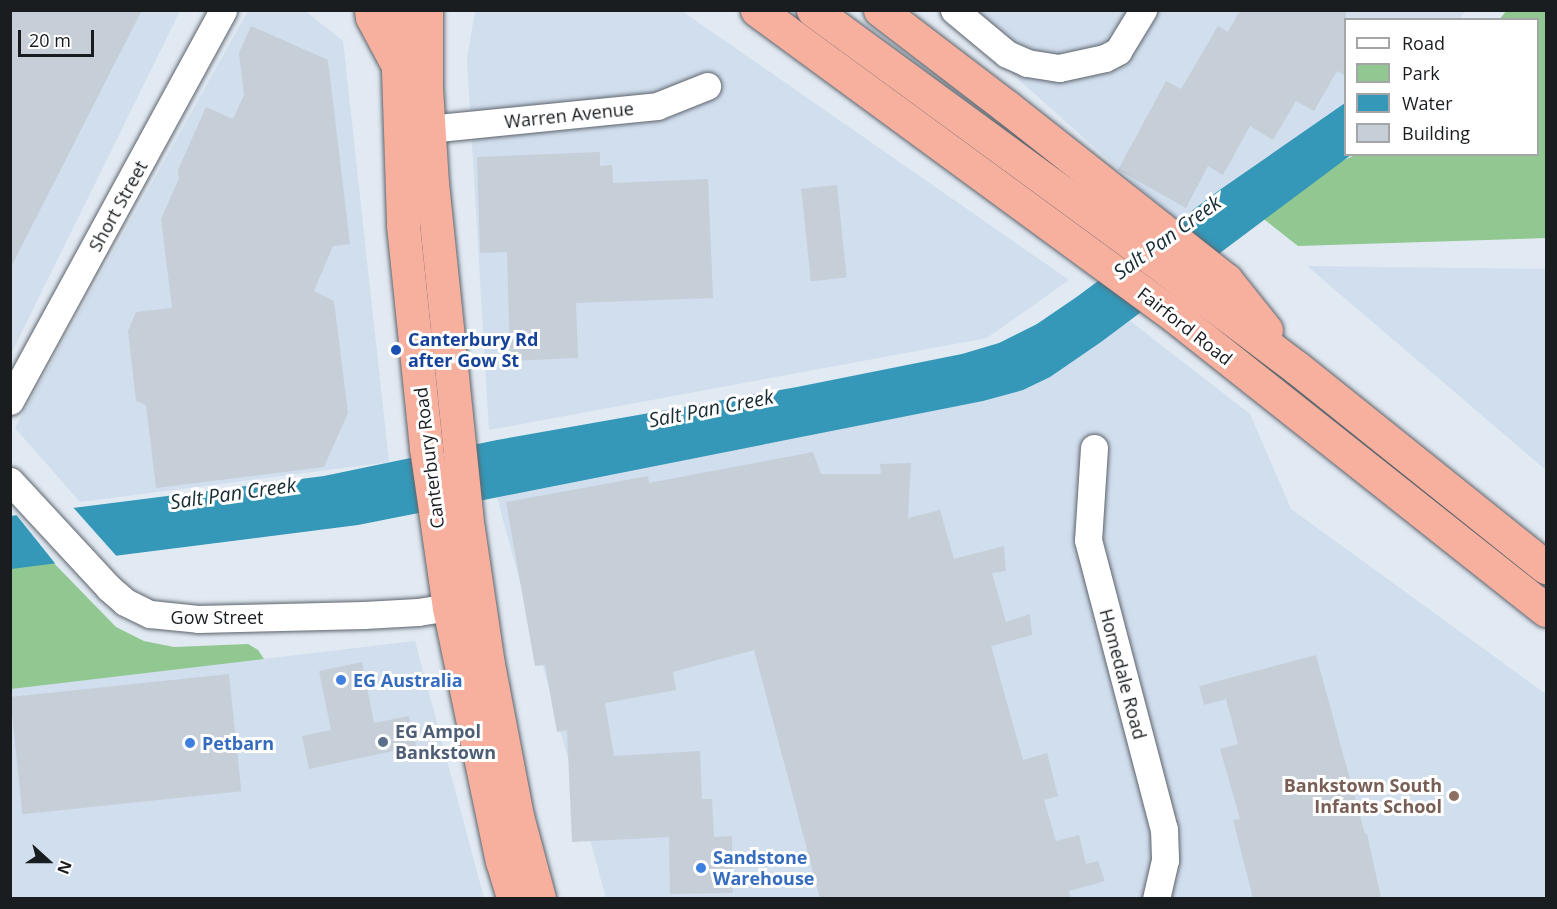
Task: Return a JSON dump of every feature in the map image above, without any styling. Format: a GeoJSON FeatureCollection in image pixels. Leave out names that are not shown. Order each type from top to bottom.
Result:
{"type":"FeatureCollection","features":[{"type":"Feature","properties":{"kind":"highway"},"geometry":{"type":"LineString","coordinates":[[371,10],[372,17],[399,68]]}},
{"type":"Feature","properties":{"kind":"highway","name":"Canterbury Road"},"geometry":{"type":"LineString","coordinates":[[396,10],[403,225],[426,448],[451,515],[502,861],[513,898]]}},
{"type":"Feature","properties":{"kind":"highway","name":"Canterbury Road"},"geometry":{"type":"LineString","coordinates":[[426,10],[428,129],[458,442],[451,515]]}},
{"type":"Feature","properties":{"kind":"highway","name":"Fairford Road"},"geometry":{"type":"LineString","coordinates":[[757,10],[1176,317],[1546,610]]}},
{"type":"Feature","properties":{"kind":"highway","name":"Fairford Road"},"geometry":{"type":"LineString","coordinates":[[813,10],[988,136],[1215,289],[1296,367],[1546,567]]}},
{"type":"Feature","properties":{"kind":"highway"},"geometry":{"type":"LineString","coordinates":[[880,10],[1035,129],[1215,289]]}},
{"type":"Feature","properties":{"kind":"highway","name":"Canterbury Road"},"geometry":{"type":"LineString","coordinates":[[464,605],[539,898]]}},
{"type":"Feature","properties":{"kind":"street","name":"Short Street"},"geometry":{"type":"LineString","coordinates":[[10,401],[223,10]]}},
{"type":"Feature","properties":{"kind":"street"},"geometry":{"type":"LineString","coordinates":[[954,10],[1008,54],[1027,63],[1059,68],[1105,58],[1118,51],[1143,10]]}},
{"type":"Feature","properties":{"kind":"street","name":"Warren Avenue"},"geometry":{"type":"LineString","coordinates":[[428,129],[657,106],[707,86]]}},
{"type":"Feature","properties":{"kind":"street","name":"Homedale Road"},"geometry":{"type":"LineString","coordinates":[[1094,448],[1088,540],[1164,829],[1165,860],[1156,898]]}},
{"type":"Feature","properties":{"kind":"street","name":"Gow Street"},"geometry":{"type":"LineString","coordinates":[[10,481],[32,501],[109,588],[136,609],[178,619],[364,615],[464,605]]}},
{"type":"Feature","properties":{"kind":"shaded area"},"geometry":{"type":"Polygon","coordinates":[[[11,11],[180,11],[11,354],[11,11]]]}},
{"type":"Feature","properties":{"kind":"shaded area"},"geometry":{"type":"Polygon","coordinates":[[[248,11],[305,11],[343,41],[389,462],[80,502],[15,428],[248,11]]]}},
{"type":"Feature","properties":{"kind":"shaded area"},"geometry":{"type":"Polygon","coordinates":[[[475,11],[682,11],[1069,280],[987,338],[489,430],[467,59],[475,11]]]}},
{"type":"Feature","properties":{"kind":"shaded area"},"geometry":{"type":"Polygon","coordinates":[[[942,11],[1466,11],[1460,18],[1344,18],[1344,112],[1180,224],[942,11]]]}},
{"type":"Feature","properties":{"kind":"shaded area"},"geometry":{"type":"Polygon","coordinates":[[[1307,266],[1546,269],[1546,470],[1307,266]]]}},
{"type":"Feature","properties":{"kind":"shaded area"},"geometry":{"type":"Polygon","coordinates":[[[1125,317],[1250,414],[1291,509],[1546,694],[1546,898],[606,898],[495,490],[1125,317]]]}},
{"type":"Feature","properties":{"kind":"shaded area"},"geometry":{"type":"Polygon","coordinates":[[[415,641],[484,898],[11,898],[10,689],[415,641]]]}},
{"type":"Feature","properties":{"kind":"green space"},"geometry":{"type":"Polygon","coordinates":[[[1506,11],[1546,11],[1546,238],[1298,246],[1247,206],[1353,156],[1539,156],[1539,18],[1501,18],[1506,11]]]}},
{"type":"Feature","properties":{"kind":"green space"},"geometry":{"type":"Polygon","coordinates":[[[10,518],[116,627],[144,641],[174,647],[248,644],[258,650],[264,659],[11,689],[10,518]]]}},
{"type":"Feature","properties":{"kind":"water","name":"Salt Pan Creek"},"geometry":{"type":"Polygon","coordinates":[[[1344,104],[1344,156],[1350,156],[1101,342],[1050,377],[1023,390],[983,401],[358,525],[11,569],[10,516],[324,476],[497,440],[797,387],[962,354],[999,343],[1037,324],[1078,296],[1221,189],[1344,104]]]}},
{"type":"Feature","properties":{"kind":"pier"},"geometry":{"type":"Polygon","coordinates":[[[71,505],[120,560],[58,567],[14,512],[71,505]]]}},
{"type":"Feature","properties":{"kind":"building"},"geometry":{"type":"Polygon","coordinates":[[[10,10],[142,10],[10,269],[10,10]]]}},
{"type":"Feature","properties":{"kind":"building"},"geometry":{"type":"Polygon","coordinates":[[[1240,10],[1346,10],[1344,75],[1337,71],[1314,111],[1296,101],[1273,140],[1250,126],[1223,175],[1208,166],[1186,208],[1118,170],[1166,81],[1181,89],[1218,26],[1228,32],[1240,10]]]}},
{"type":"Feature","properties":{"kind":"building"},"geometry":{"type":"Polygon","coordinates":[[[251,26],[328,60],[350,244],[333,246],[314,291],[334,301],[348,413],[324,467],[156,488],[146,405],[136,401],[128,331],[136,312],[172,308],[161,219],[179,178],[178,170],[206,107],[233,119],[244,95],[239,53],[251,26]]]}},
{"type":"Feature","properties":{"kind":"building"},"geometry":{"type":"Polygon","coordinates":[[[600,152],[600,166],[612,165],[613,183],[708,179],[713,298],[576,303],[578,358],[510,361],[507,252],[480,253],[477,157],[600,152]]]}},
{"type":"Feature","properties":{"kind":"building"},"geometry":{"type":"Polygon","coordinates":[[[837,185],[847,277],[811,281],[801,189],[837,185]]]}},
{"type":"Feature","properties":{"kind":"building"},"geometry":{"type":"Polygon","coordinates":[[[813,452],[821,474],[881,474],[880,464],[911,463],[908,518],[940,510],[954,559],[1004,546],[1006,571],[992,573],[1006,622],[1030,614],[1032,635],[991,646],[1023,760],[1047,753],[1058,796],[1044,800],[1056,841],[1079,835],[1086,864],[1098,861],[1105,881],[1069,891],[1071,898],[820,898],[754,650],[673,672],[676,690],[605,703],[614,756],[700,751],[702,799],[712,799],[714,837],[732,836],[733,893],[670,894],[669,837],[572,842],[567,730],[557,732],[545,665],[535,666],[506,502],[648,476],[649,483],[813,452]]]}},
{"type":"Feature","properties":{"kind":"building"},"geometry":{"type":"Polygon","coordinates":[[[1316,655],[1365,834],[1367,834],[1381,898],[1253,898],[1233,820],[1240,819],[1220,749],[1238,744],[1226,699],[1204,705],[1199,686],[1316,655]]]}},
{"type":"Feature","properties":{"kind":"building"},"geometry":{"type":"Polygon","coordinates":[[[362,662],[374,723],[409,716],[416,746],[309,769],[302,736],[331,730],[319,671],[362,662]]]}},
{"type":"Feature","properties":{"kind":"building"},"geometry":{"type":"Polygon","coordinates":[[[229,674],[241,791],[23,814],[10,697],[229,674]]]}},
{"type":"Feature","properties":{"kind":"place","name":"Canterbury Rd after Gow St"},"geometry":{"type":"Point","coordinates":[396,350]}},
{"type":"Feature","properties":{"kind":"place","name":"EG Australia"},"geometry":{"type":"Point","coordinates":[341,680]}},
{"type":"Feature","properties":{"kind":"place","name":"EG Ampol Bankstown"},"geometry":{"type":"Point","coordinates":[383,742]}},
{"type":"Feature","properties":{"kind":"place","name":"Petbarn"},"geometry":{"type":"Point","coordinates":[190,743]}},
{"type":"Feature","properties":{"kind":"place","name":"Bankstown South Infants School"},"geometry":{"type":"Point","coordinates":[1454,796]}},
{"type":"Feature","properties":{"kind":"place","name":"Sandstone Warehouse"},"geometry":{"type":"Point","coordinates":[701,868]}}]}
